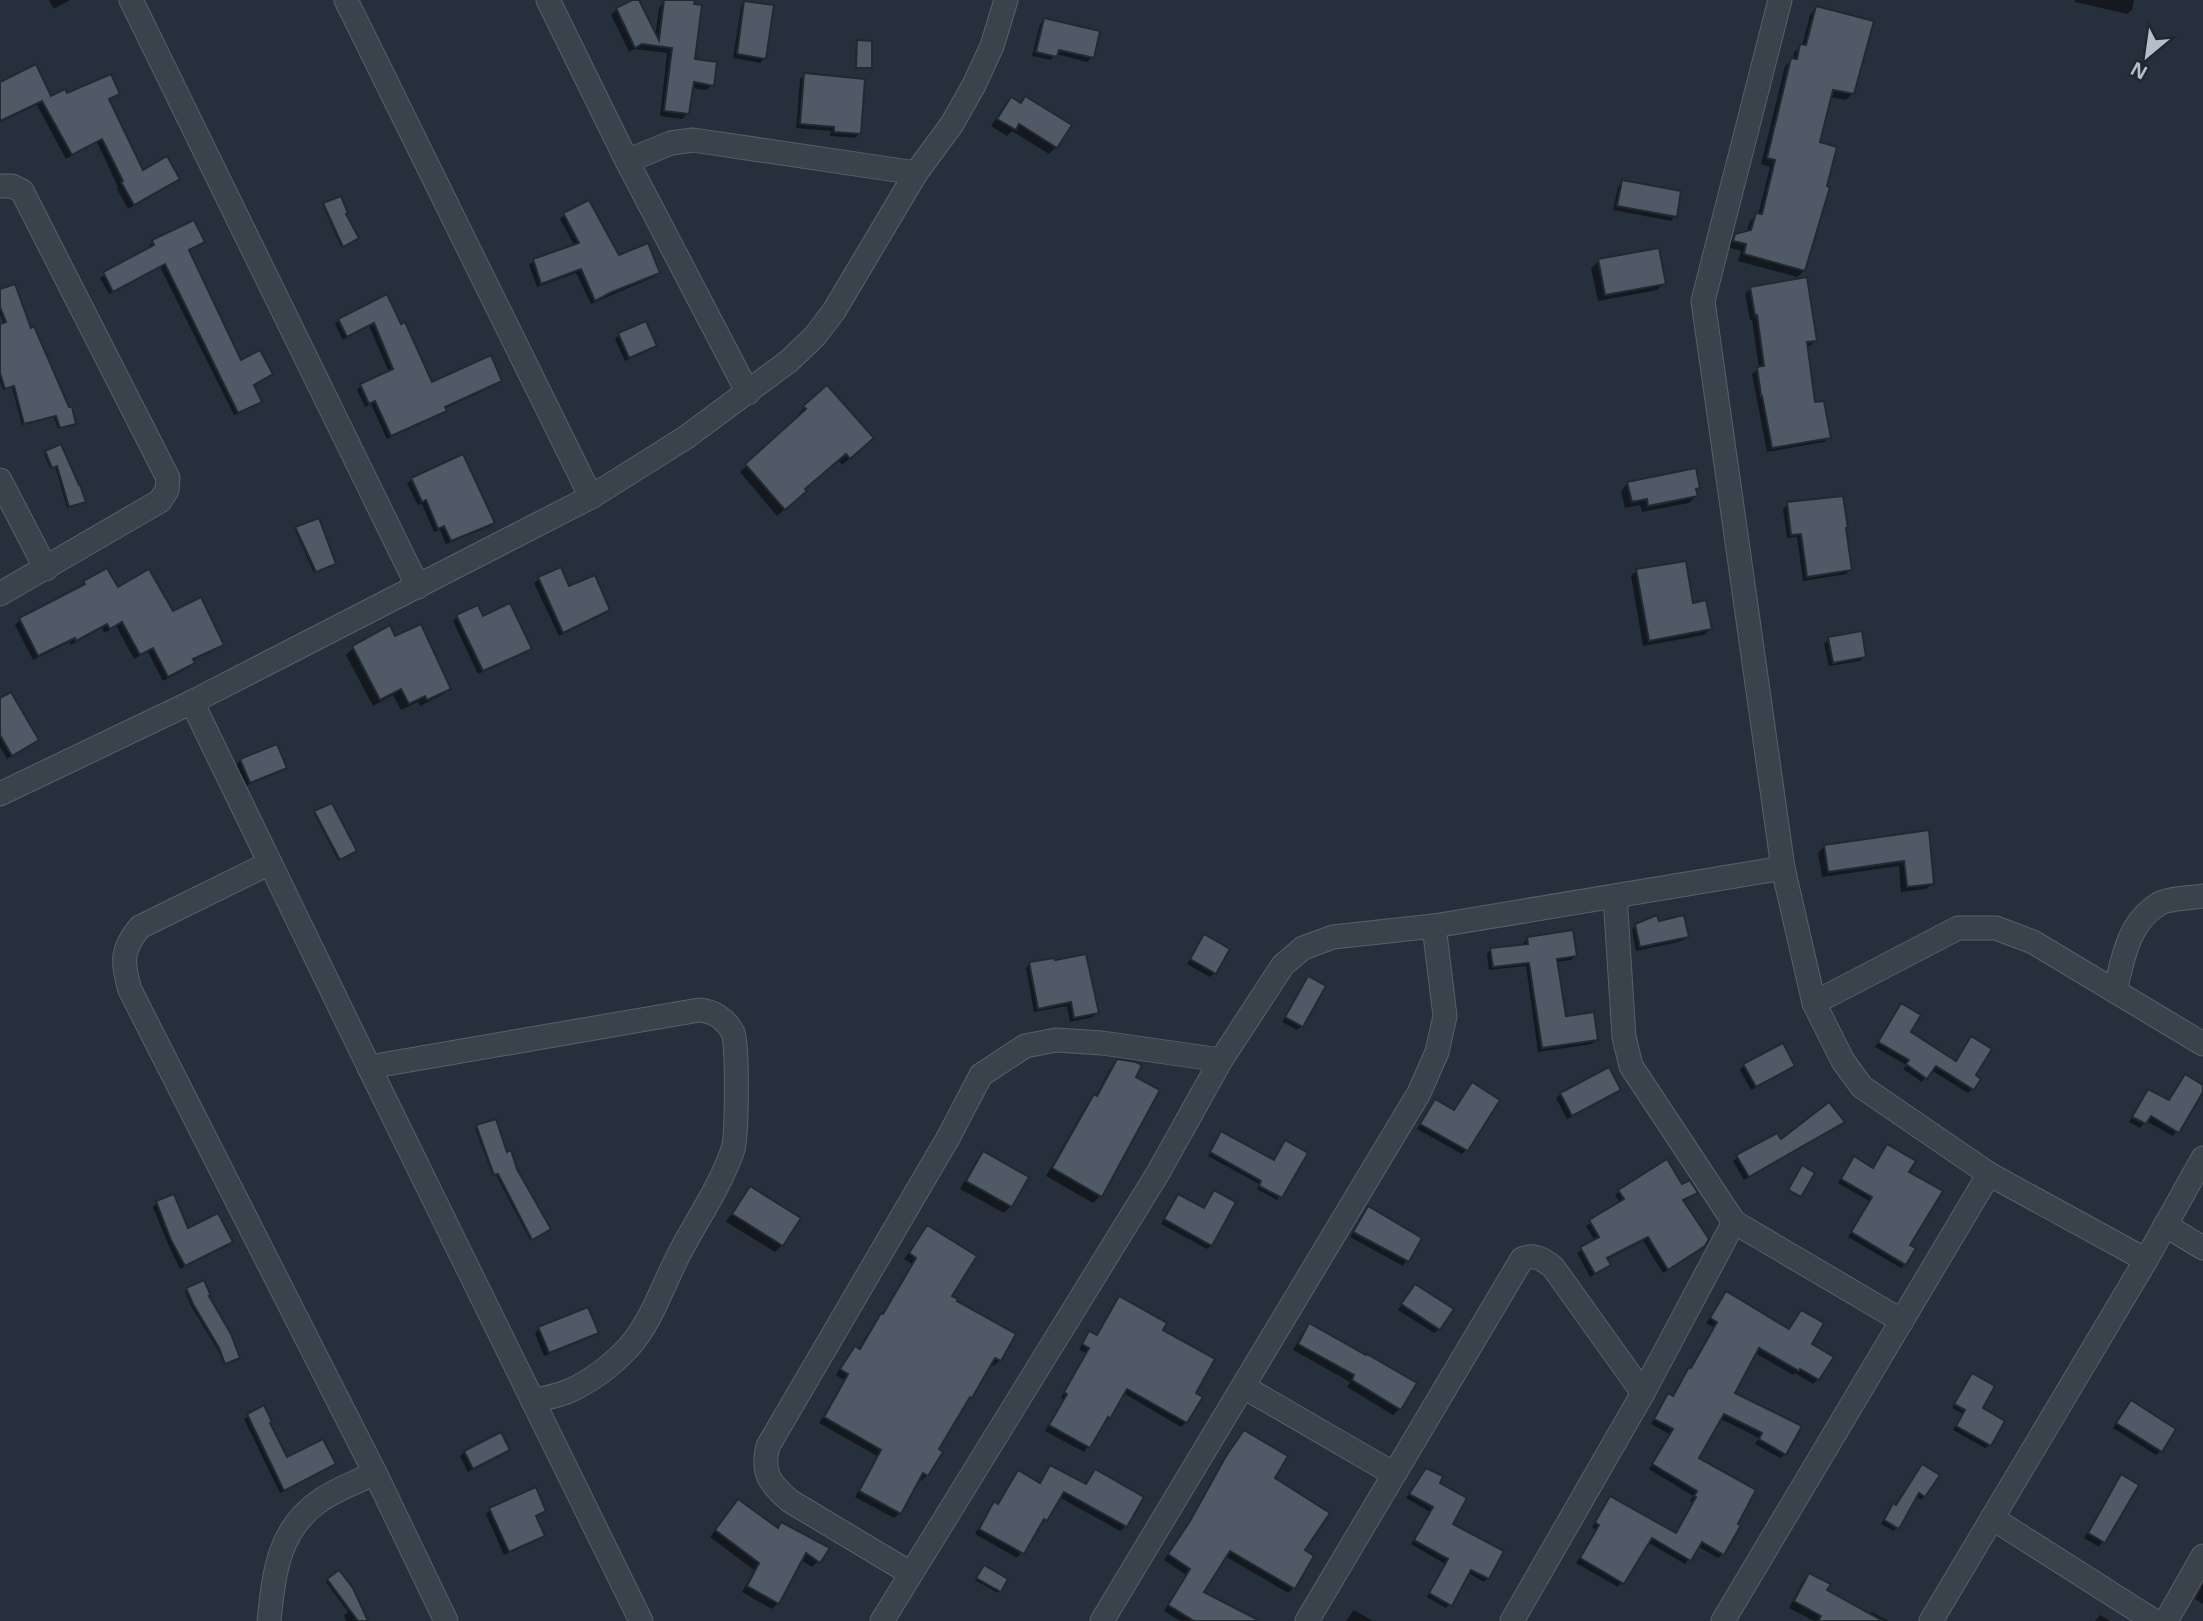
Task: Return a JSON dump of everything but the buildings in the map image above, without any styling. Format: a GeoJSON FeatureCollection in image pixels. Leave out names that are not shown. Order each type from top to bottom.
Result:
{"type":"FeatureCollection","features":[{"type":"Feature","properties":{"kind":"street"},"geometry":{"type":"LineString","coordinates":[[131,0],[418,587]]}},
{"type":"Feature","properties":{"kind":"street"},"geometry":{"type":"LineString","coordinates":[[346,0],[591,497]]}},
{"type":"Feature","properties":{"kind":"street"},"geometry":{"type":"LineString","coordinates":[[1780,0],[1703,301],[1783,868],[1814,1003],[1843,1061],[1863,1087],[1989,1174],[2146,1260]]}},
{"type":"Feature","properties":{"kind":"street"},"geometry":{"type":"LineString","coordinates":[[0,794],[192,702],[591,497],[685,438],[789,361],[815,336],[834,311],[916,173],[952,124],[992,46],[998,1]]}},
{"type":"Feature","properties":{"kind":"street"},"geometry":{"type":"LineString","coordinates":[[555,2],[627,161],[748,393]]}},
{"type":"Feature","properties":{"kind":"street"},"geometry":{"type":"LineString","coordinates":[[627,161],[671,143],[693,141],[916,173]]}},
{"type":"Feature","properties":{"kind":"street"},"geometry":{"type":"LineString","coordinates":[[0,186],[12,186],[22,191],[168,478],[167,490],[160,501],[0,594]]}},
{"type":"Feature","properties":{"kind":"street"},"geometry":{"type":"LineString","coordinates":[[0,480],[46,569]]}},
{"type":"Feature","properties":{"kind":"street"},"geometry":{"type":"LineString","coordinates":[[192,702],[641,1621]]}},
{"type":"Feature","properties":{"kind":"street"},"geometry":{"type":"LineString","coordinates":[[270,863],[140,927],[130,938],[124,954],[124,971],[130,990],[375,1473],[446,1621]]}},
{"type":"Feature","properties":{"kind":"street"},"geometry":{"type":"LineString","coordinates":[[882,1621],[1158,1173],[1221,1060],[1283,965],[1303,948],[1333,937],[1434,926],[1783,868]]}},
{"type":"Feature","properties":{"kind":"street"},"geometry":{"type":"LineString","coordinates":[[1615,896],[1623,1037],[1631,1066],[1734,1222],[1902,1321]]}},
{"type":"Feature","properties":{"kind":"street"},"geometry":{"type":"LineString","coordinates":[[2115,991],[2135,925],[2160,902],[2203,896]]}},
{"type":"Feature","properties":{"kind":"street"},"geometry":{"type":"LineString","coordinates":[[1102,1621],[1419,1093],[1437,1052],[1445,1016],[1434,926]]}},
{"type":"Feature","properties":{"kind":"street"},"geometry":{"type":"LineString","coordinates":[[1814,1003],[1958,929],[1996,928],[2033,942],[2203,1044]]}},
{"type":"Feature","properties":{"kind":"street"},"geometry":{"type":"LineString","coordinates":[[369,1068],[699,1010],[711,1011],[726,1022],[734,1034],[737,1093],[734,1146],[643,1328],[628,1347],[603,1370],[569,1391],[533,1401]]}},
{"type":"Feature","properties":{"kind":"street"},"geometry":{"type":"LineString","coordinates":[[910,1573],[790,1501],[773,1486],[765,1459],[768,1446],[941,1150],[981,1075],[1025,1046],[1056,1040],[1102,1043],[1221,1060]]}},
{"type":"Feature","properties":{"kind":"street"},"geometry":{"type":"LineString","coordinates":[[1931,1621],[2146,1260],[2203,1158]]}},
{"type":"Feature","properties":{"kind":"street"},"geometry":{"type":"LineString","coordinates":[[1723,1621],[1989,1174]]}},
{"type":"Feature","properties":{"kind":"street"},"geometry":{"type":"LineString","coordinates":[[1512,1621],[1643,1393],[1734,1222]]}},
{"type":"Feature","properties":{"kind":"street"},"geometry":{"type":"LineString","coordinates":[[2165,1225],[2203,1248]]}},
{"type":"Feature","properties":{"kind":"street"},"geometry":{"type":"LineString","coordinates":[[1307,1621],[1522,1259],[1541,1258],[1553,1267],[1643,1393]]}},
{"type":"Feature","properties":{"kind":"street"},"geometry":{"type":"LineString","coordinates":[[1244,1387],[1394,1474]]}},
{"type":"Feature","properties":{"kind":"street"},"geometry":{"type":"LineString","coordinates":[[270,1621],[272,1591],[281,1553],[288,1533],[296,1521],[321,1499],[375,1473]]}},
{"type":"Feature","properties":{"kind":"street"},"geometry":{"type":"LineString","coordinates":[[1992,1518],[2154,1621]]}},
{"type":"Feature","properties":{"kind":"street"},"geometry":{"type":"LineString","coordinates":[[2166,1621],[2203,1556]]}}]}
